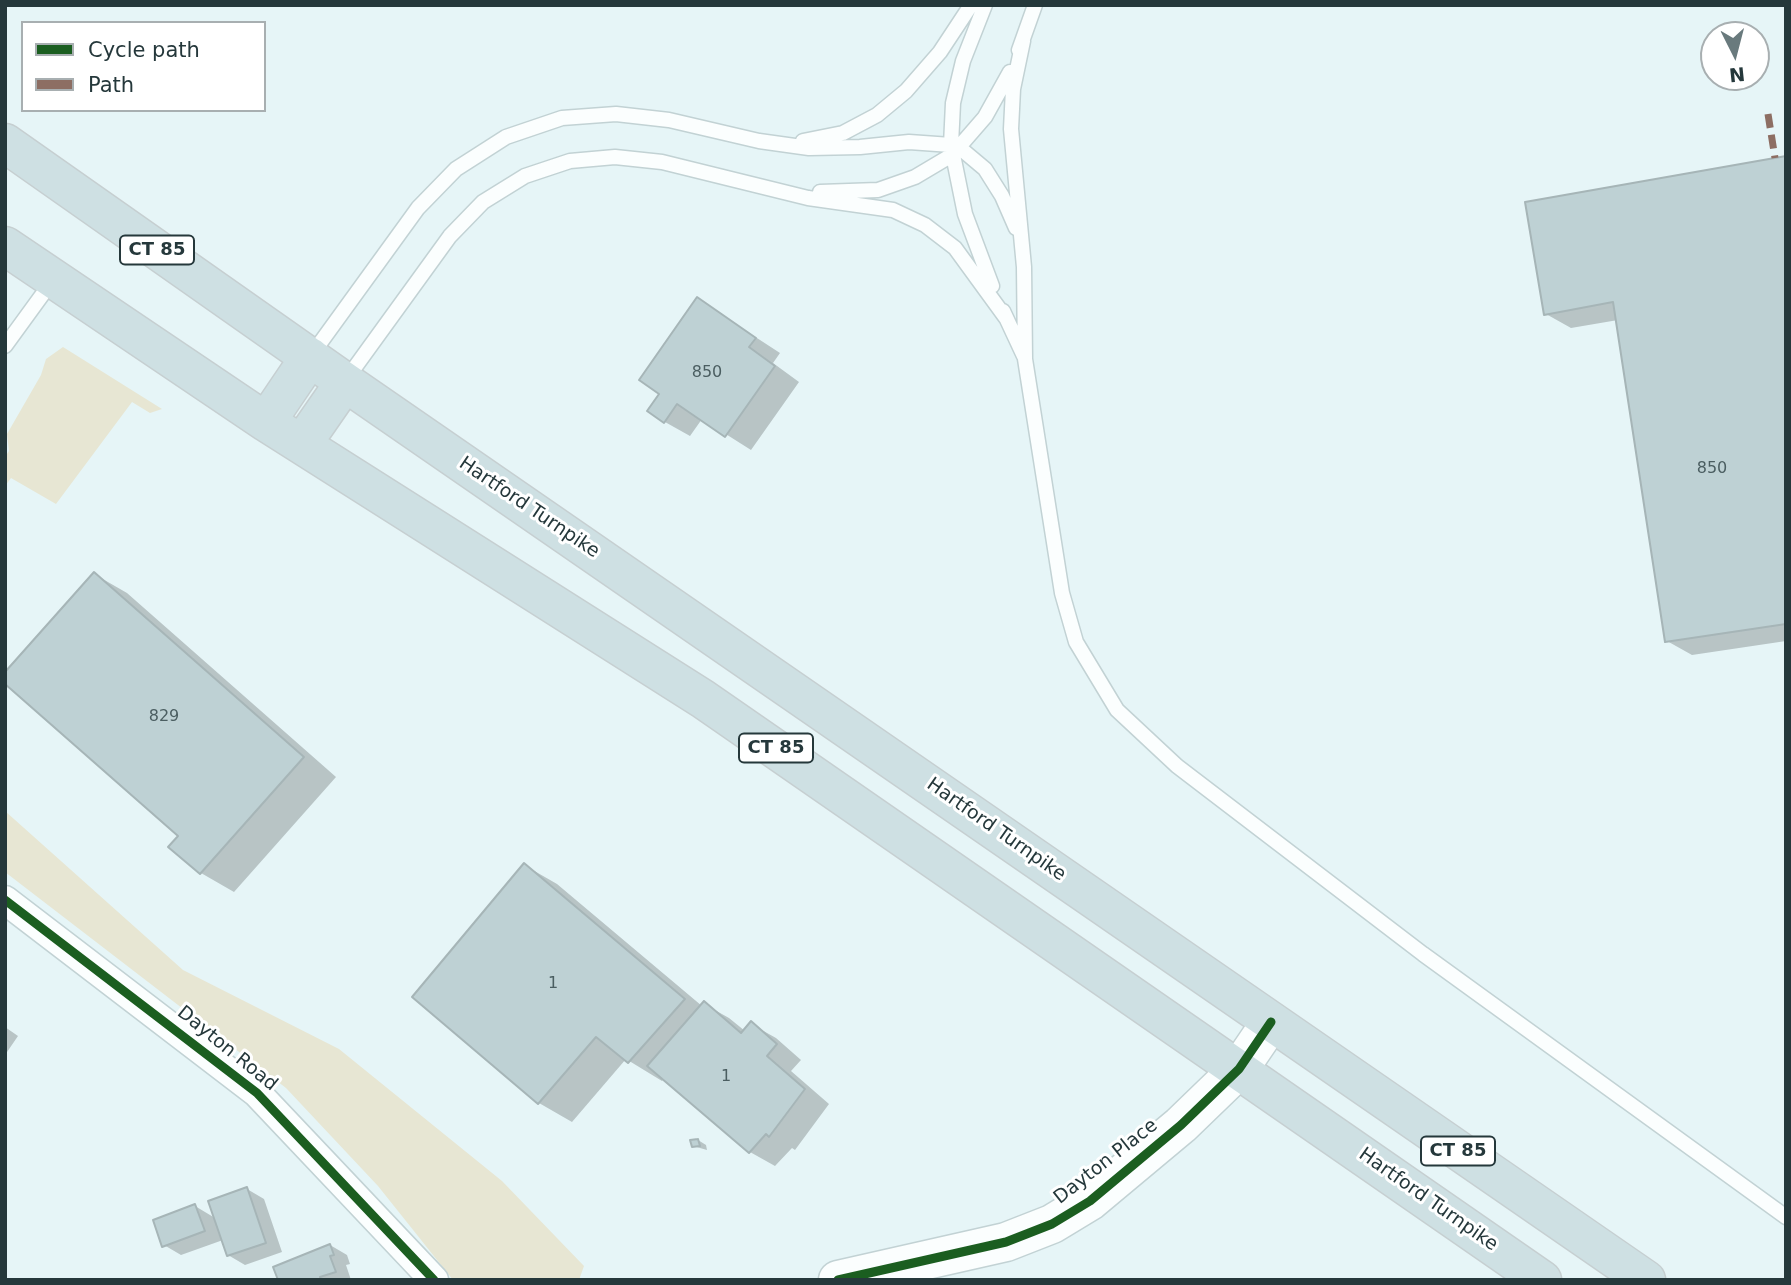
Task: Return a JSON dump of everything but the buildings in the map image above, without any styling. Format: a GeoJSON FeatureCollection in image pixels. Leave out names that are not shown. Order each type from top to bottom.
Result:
{"type":"FeatureCollection","features":[{"type":"Feature","properties":{"kind":"highway","name":"Hartford Turnpike"},"geometry":{"type":"LineString","coordinates":[[5,142],[310,358],[1646,1280]]}},
{"type":"Feature","properties":{"kind":"highway","name":"Hartford Turnpike"},"geometry":{"type":"LineString","coordinates":[[5,246],[266,422],[703,699],[1542,1280]]}},
{"type":"Feature","properties":{"kind":"highway"},"geometry":{"type":"LineString","coordinates":[[266,422],[310,358]]}},
{"type":"Feature","properties":{"kind":"highway"},"geometry":{"type":"LineString","coordinates":[[302,444],[345,382]]}},
{"type":"Feature","properties":{"kind":"street","name":"Dayton Road"},"geometry":{"type":"LineString","coordinates":[[5,900],[257,1093],[434,1280]]}},
{"type":"Feature","properties":{"kind":"street","name":"Dayton Place"},"geometry":{"type":"LineString","coordinates":[[838,1280],[1006,1242],[1052,1224],[1090,1201],[1181,1125],[1239,1069],[1270,1022]]}},
{"type":"Feature","properties":{"kind":"lane"},"geometry":{"type":"LineString","coordinates":[[760,141],[802,141],[843,133],[877,116],[906,91],[940,52],[971,5]]}},
{"type":"Feature","properties":{"kind":"lane"},"geometry":{"type":"LineString","coordinates":[[985,5],[953,103],[954,150],[965,214],[1025,359]]}},
{"type":"Feature","properties":{"kind":"lane"},"geometry":{"type":"LineString","coordinates":[[750,185],[790,191],[878,190],[915,177],[954,150],[985,117],[1004,86],[1035,5]]}},
{"type":"Feature","properties":{"kind":"lane"},"geometry":{"type":"LineString","coordinates":[[1023,41],[1013,89],[1011,130],[1024,267],[1025,359],[1062,593],[1076,642],[1117,710],[1177,766],[1423,954],[1786,1217]]}},
{"type":"Feature","properties":{"kind":"lane"},"geometry":{"type":"LineString","coordinates":[[310,358],[418,208],[456,169],[506,137],[562,118],[616,114],[670,120],[760,141],[809,148],[909,142],[954,150],[985,169],[1002,196],[1016,228],[1024,267]]}},
{"type":"Feature","properties":{"kind":"lane"},"geometry":{"type":"LineString","coordinates":[[345,382],[450,236],[483,202],[525,176],[570,161],[615,157],[662,162],[808,198],[893,210],[925,225],[955,248],[1006,318]]}},
{"type":"Feature","properties":{"kind":"lane"},"geometry":{"type":"LineString","coordinates":[[6,348],[54,279]]}},
{"type":"Feature","properties":{"kind":"green space"},"geometry":{"type":"Polygon","coordinates":[[[63,347],[162,409],[150,413],[132,402],[56,504],[11,478],[5,486],[5,457],[9,451],[7,434],[41,375],[46,359],[63,347]]]}},
{"type":"Feature","properties":{"kind":"green space"},"geometry":{"type":"Polygon","coordinates":[[[5,811],[183,970],[339,1049],[502,1181],[584,1266],[579,1280],[453,1280],[378,1186],[286,1088],[5,872],[5,811]]]}},
{"type":"Feature","properties":{"kind":"marked path"},"geometry":{"type":"LineString","coordinates":[[1768,114],[1775,158]]}},
{"type":"Feature","properties":{"kind":"cycle path"},"geometry":{"type":"LineString","coordinates":[[5,900],[257,1093],[434,1280]]}},
{"type":"Feature","properties":{"kind":"cycle path"},"geometry":{"type":"LineString","coordinates":[[838,1280],[1006,1242],[1052,1224],[1090,1201],[1181,1125],[1239,1069],[1271,1022]]}}]}
